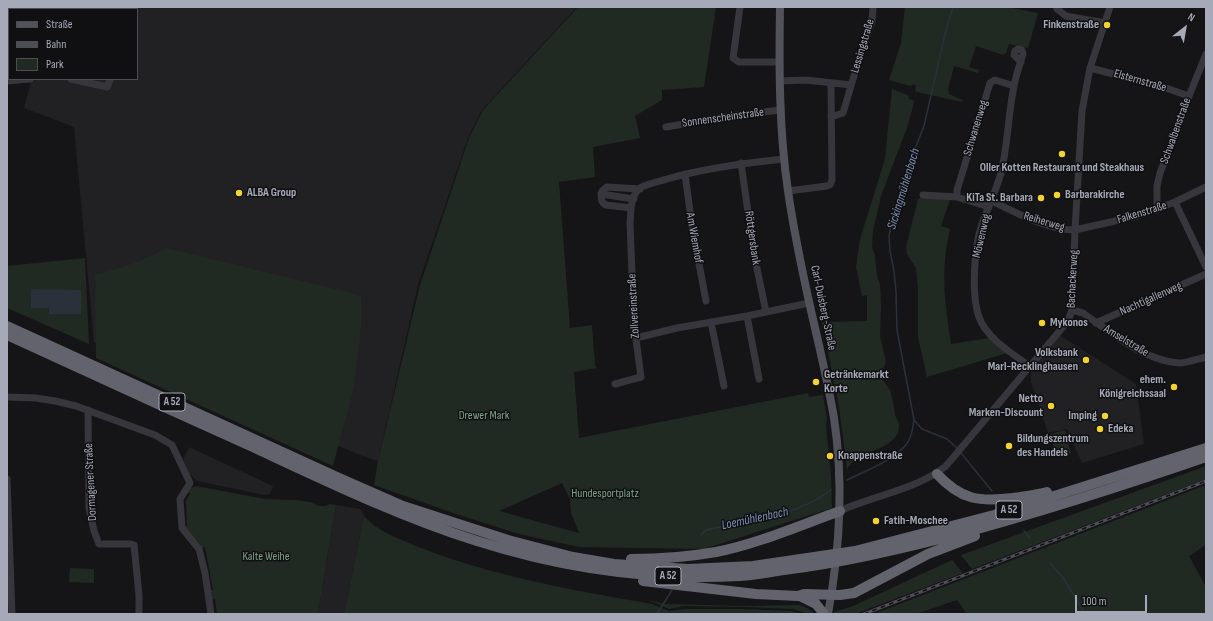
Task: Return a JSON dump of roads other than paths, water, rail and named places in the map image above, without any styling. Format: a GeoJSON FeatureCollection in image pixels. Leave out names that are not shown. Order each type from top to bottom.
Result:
{"type":"FeatureCollection","features":[{"type":"Feature","properties":{"kind":"highway","name":"A 52"},"geometry":{"type":"LineString","coordinates":[[7,326],[337,481]]}},
{"type":"Feature","properties":{"kind":"highway","name":"A 52"},"geometry":{"type":"LineString","coordinates":[[7,335],[444,530],[517,552],[576,566],[617,572],[658,576],[742,576],[854,555],[901,549],[1018,518],[1158,474],[1206,457]]}},
{"type":"Feature","properties":{"kind":"highway","name":"A 52"},"geometry":{"type":"LineString","coordinates":[[854,555],[994,515],[1206,448]]}},
{"type":"Feature","properties":{"kind":"highway"},"geometry":{"type":"LineString","coordinates":[[937,474],[947,485],[966,496],[982,500],[995,500],[1036,495],[1148,463],[1161,462]]}},
{"type":"Feature","properties":{"kind":"highway","name":"A 52"},"geometry":{"type":"LineString","coordinates":[[368,495],[508,540],[574,557],[614,564],[688,569],[822,561]]}},
{"type":"Feature","properties":{"kind":"highway"},"geometry":{"type":"LineString","coordinates":[[574,557],[585,554],[649,559],[682,557],[716,552],[840,511]]}},
{"type":"Feature","properties":{"kind":"highway"},"geometry":{"type":"LineString","coordinates":[[517,552],[534,561],[575,570],[673,585],[756,594],[798,596],[804,594],[844,595],[854,593],[928,554],[1008,525],[1018,518]]}},
{"type":"Feature","properties":{"kind":"highway"},"geometry":{"type":"LineString","coordinates":[[798,596],[816,604],[824,614]]}},
{"type":"Feature","properties":{"kind":"main road","name":"Carl-Duisberg-Straße"},"geometry":{"type":"LineString","coordinates":[[780,7],[779,62],[781,110],[784,159],[788,191],[809,303],[829,388],[838,460],[840,511],[837,558],[828,614]]}},
{"type":"Feature","properties":{"kind":"street"},"geometry":{"type":"LineString","coordinates":[[740,7],[733,58],[739,62],[779,62]]}},
{"type":"Feature","properties":{"kind":"street","name":"Lessingstraße"},"geometry":{"type":"LineString","coordinates":[[831,117],[843,113],[872,22],[873,7]]}},
{"type":"Feature","properties":{"kind":"street","name":"Bachackerweg"},"geometry":{"type":"LineString","coordinates":[[840,511],[921,482],[937,474],[954,458],[1068,321],[1072,310],[1082,111],[1090,68],[1110,7]]}},
{"type":"Feature","properties":{"kind":"street"},"geometry":{"type":"LineString","coordinates":[[1056,10],[1066,16],[1105,23]]}},
{"type":"Feature","properties":{"kind":"street","name":"Schwalbenstraße"},"geometry":{"type":"LineString","coordinates":[[1157,210],[1157,186],[1160,173],[1206,54]]}},
{"type":"Feature","properties":{"kind":"street","name":"Möwenweg"},"geometry":{"type":"LineString","coordinates":[[1021,62],[1014,86],[1001,173],[982,225],[974,274],[976,304],[979,318],[985,330],[993,338],[1031,367]]}},
{"type":"Feature","properties":{"kind":"street","name":"Elsternstraße"},"geometry":{"type":"LineString","coordinates":[[1090,68],[1157,85],[1189,96]]}},
{"type":"Feature","properties":{"kind":"street"},"geometry":{"type":"LineString","coordinates":[[7,81],[18,80]]}},
{"type":"Feature","properties":{"kind":"street"},"geometry":{"type":"LineString","coordinates":[[76,80],[107,87],[110,80]]}},
{"type":"Feature","properties":{"kind":"street","name":"Lessingstraße"},"geometry":{"type":"LineString","coordinates":[[780,81],[806,80],[851,85]]}},
{"type":"Feature","properties":{"kind":"street","name":"Schwanenweg"},"geometry":{"type":"LineString","coordinates":[[957,197],[957,190],[990,83],[995,80],[1014,86]]}},
{"type":"Feature","properties":{"kind":"street"},"geometry":{"type":"LineString","coordinates":[[788,191],[827,186],[830,185],[832,180],[831,83]]}},
{"type":"Feature","properties":{"kind":"street","name":"Sonnenscheinstraße"},"geometry":{"type":"LineString","coordinates":[[666,127],[730,116],[781,110]]}},
{"type":"Feature","properties":{"kind":"street"},"geometry":{"type":"LineString","coordinates":[[631,208],[606,205],[601,201],[602,191],[608,187],[640,189],[651,184],[685,174],[741,163],[784,159]]}},
{"type":"Feature","properties":{"kind":"street","name":"Röttgersbank"},"geometry":{"type":"LineString","coordinates":[[741,163],[754,260],[766,312]]}},
{"type":"Feature","properties":{"kind":"street","name":"Am Wiemhof"},"geometry":{"type":"LineString","coordinates":[[685,174],[692,226],[706,301]]}},
{"type":"Feature","properties":{"kind":"street","name":"Falkenstraße"},"geometry":{"type":"LineString","coordinates":[[1075,230],[1157,210],[1206,187]]}},
{"type":"Feature","properties":{"kind":"street","name":"Zollvereinstraße"},"geometry":{"type":"LineString","coordinates":[[615,384],[641,377],[636,338],[630,223],[631,208],[640,189]]}},
{"type":"Feature","properties":{"kind":"street"},"geometry":{"type":"LineString","coordinates":[[601,194],[634,199]]}},
{"type":"Feature","properties":{"kind":"street","name":"Reiherweg"},"geometry":{"type":"LineString","coordinates":[[923,195],[957,197],[990,204],[1036,222],[1067,230],[1075,230]]}},
{"type":"Feature","properties":{"kind":"street"},"geometry":{"type":"LineString","coordinates":[[1175,202],[1206,267]]}},
{"type":"Feature","properties":{"kind":"street","name":"Nachtigallenweg"},"geometry":{"type":"LineString","coordinates":[[1096,323],[1206,274]]}},
{"type":"Feature","properties":{"kind":"street"},"geometry":{"type":"LineString","coordinates":[[636,338],[809,303]]}},
{"type":"Feature","properties":{"kind":"street","name":"Amselstraße"},"geometry":{"type":"LineString","coordinates":[[1072,310],[1083,313],[1140,351],[1160,360],[1182,363],[1206,358]]}},
{"type":"Feature","properties":{"kind":"street"},"geometry":{"type":"LineString","coordinates":[[746,316],[759,380]]}},
{"type":"Feature","properties":{"kind":"street"},"geometry":{"type":"LineString","coordinates":[[711,322],[724,386]]}},
{"type":"Feature","properties":{"kind":"street"},"geometry":{"type":"LineString","coordinates":[[7,397],[36,398],[55,401],[88,410],[155,435],[172,445],[190,483],[180,499],[182,528],[199,549],[205,573],[211,614]]}},
{"type":"Feature","properties":{"kind":"street","name":"Dormagener Straße"},"geometry":{"type":"LineString","coordinates":[[88,410],[89,508],[94,531],[99,544],[134,545],[139,595],[139,614]]}},
{"type":"Feature","properties":{"kind":"street"},"geometry":{"type":"LineString","coordinates":[[7,478],[12,614]]}},
{"type":"Feature","properties":{"kind":"waterway","name":"Sickingmühlenbach"},"geometry":{"type":"LineString","coordinates":[[847,480],[880,464],[896,454],[908,442],[912,431],[914,420],[897,330],[896,292],[889,236],[894,212],[908,167],[924,126],[946,30],[953,7]]}},
{"type":"Feature","properties":{"kind":"waterway"},"geometry":{"type":"LineString","coordinates":[[914,420],[922,429],[947,439],[957,448]]}},
{"type":"Feature","properties":{"kind":"waterway"},"geometry":{"type":"LineString","coordinates":[[961,453],[992,491]]}},
{"type":"Feature","properties":{"kind":"waterway","name":"Loemühlenbach"},"geometry":{"type":"LineString","coordinates":[[701,535],[706,530],[771,517],[802,507],[831,490]]}},
{"type":"Feature","properties":{"kind":"waterway"},"geometry":{"type":"LineString","coordinates":[[1024,531],[1030,538]]}},
{"type":"Feature","properties":{"kind":"waterway"},"geometry":{"type":"LineString","coordinates":[[1050,563],[1064,579],[1085,614]]}},
{"type":"Feature","properties":{"kind":"waterway","name":"Loemühlenbach"},"geometry":{"type":"LineString","coordinates":[[657,614],[672,590]]}},
{"type":"Feature","properties":{"kind":"railway"},"geometry":{"type":"LineString","coordinates":[[864,614],[1206,481]]}},
{"type":"Feature","properties":{"kind":"place","name":"Finkenstraße"},"geometry":{"type":"Point","coordinates":[1107,25]}},
{"type":"Feature","properties":{"kind":"place","name":"Oller Kotten Restaurant und Steakhaus"},"geometry":{"type":"Point","coordinates":[1062,154]}},
{"type":"Feature","properties":{"kind":"place","name":"ALBA Group"},"geometry":{"type":"Point","coordinates":[239,193]}},
{"type":"Feature","properties":{"kind":"place","name":"Barbarakirche"},"geometry":{"type":"Point","coordinates":[1057,195]}},
{"type":"Feature","properties":{"kind":"place","name":"KiTa St. Barbara"},"geometry":{"type":"Point","coordinates":[1041,198]}},
{"type":"Feature","properties":{"kind":"place","name":"Mykonos"},"geometry":{"type":"Point","coordinates":[1042,323]}},
{"type":"Feature","properties":{"kind":"place","name":"Volksbank Marl-Recklinghausen"},"geometry":{"type":"Point","coordinates":[1086,360]}},
{"type":"Feature","properties":{"kind":"place","name":"Getränkemarkt Korte"},"geometry":{"type":"Point","coordinates":[816,382]}},
{"type":"Feature","properties":{"kind":"place","name":"ehem. Königreichssaal"},"geometry":{"type":"Point","coordinates":[1174,387]}},
{"type":"Feature","properties":{"kind":"place","name":"Netto Marken-Discount"},"geometry":{"type":"Point","coordinates":[1051,406]}},
{"type":"Feature","properties":{"kind":"place","name":"Imping"},"geometry":{"type":"Point","coordinates":[1105,416]}},
{"type":"Feature","properties":{"kind":"place","name":"Edeka"},"geometry":{"type":"Point","coordinates":[1100,429]}},
{"type":"Feature","properties":{"kind":"place","name":"Bildungszentrum des Handels"},"geometry":{"type":"Point","coordinates":[1009,446]}},
{"type":"Feature","properties":{"kind":"place","name":"Knappenstraße"},"geometry":{"type":"Point","coordinates":[830,456]}},
{"type":"Feature","properties":{"kind":"place","name":"Fatih-Moschee"},"geometry":{"type":"Point","coordinates":[876,521]}},
{"type":"Feature","properties":{"kind":"park label","name":"Drewer Mark"},"geometry":{"type":"Point","coordinates":[484,416]}},
{"type":"Feature","properties":{"kind":"park label","name":"Hundesportplatz"},"geometry":{"type":"Point","coordinates":[605,494]}},
{"type":"Feature","properties":{"kind":"park label","name":"Kalte Weihe"},"geometry":{"type":"Point","coordinates":[266,557]}}]}
